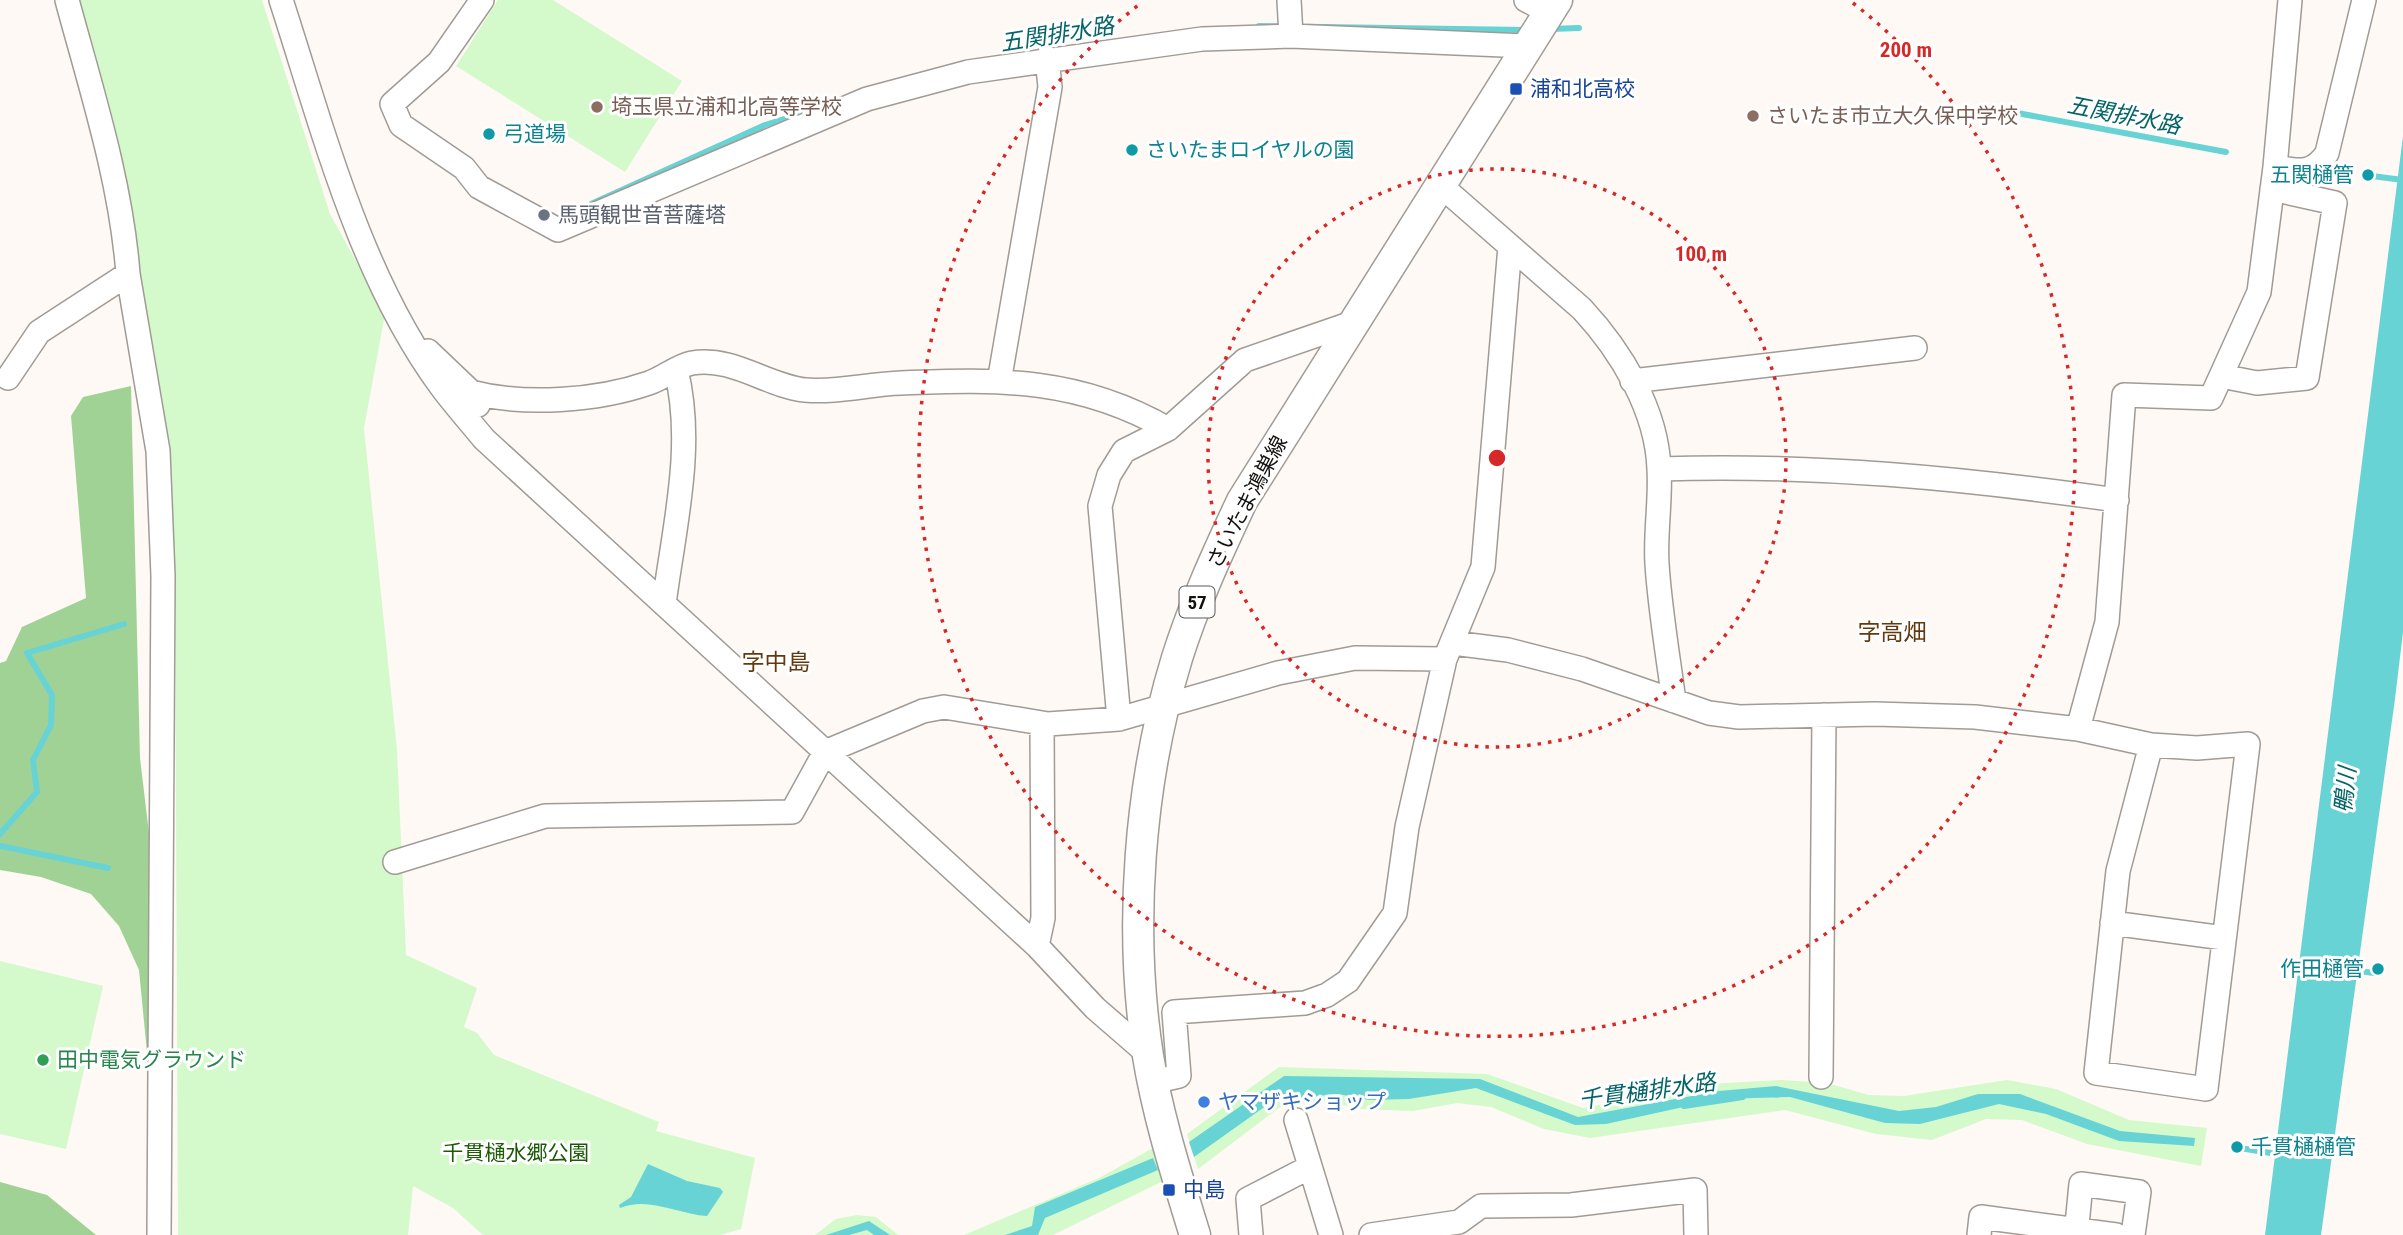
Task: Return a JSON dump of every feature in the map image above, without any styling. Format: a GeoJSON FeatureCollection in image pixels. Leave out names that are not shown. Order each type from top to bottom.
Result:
{"type":"FeatureCollection","features":[{"type":"Feature","properties":{"kind":"main road","name":"さいたま鴻巣線"},"geometry":{"type":"LineString","coordinates":[[1195,1235],[1177,1178],[1150,1068],[1139,905],[1140,855],[1165,705],[1194,610],[1242,501],[1539,20]]}},
{"type":"Feature","properties":{"kind":"street"},"geometry":{"type":"LineString","coordinates":[[66,0],[94,100],[119,208],[158,451],[163,576],[159,1235]]}},
{"type":"Feature","properties":{"kind":"street"},"geometry":{"type":"LineString","coordinates":[[281,0],[360,235],[410,335],[442,388],[491,446],[1037,946],[1150,1068],[1179,1076],[1174,1012],[1305,1003],[1327,995],[1348,981],[1395,913],[1408,827],[1449,651],[1483,567],[1510,246]]}},
{"type":"Feature","properties":{"kind":"street"},"geometry":{"type":"LineString","coordinates":[[482,0],[439,62],[391,104],[401,125],[464,168],[480,187],[558,230],[867,99],[968,72],[1048,58],[1202,38],[1291,36],[1539,20]]}},
{"type":"Feature","properties":{"kind":"street"},"geometry":{"type":"LineString","coordinates":[[1289,0],[1291,36]]}},
{"type":"Feature","properties":{"kind":"street"},"geometry":{"type":"LineString","coordinates":[[2078,729],[2107,622],[2124,396],[2211,398],[2259,292],[2290,0]]}},
{"type":"Feature","properties":{"kind":"street"},"geometry":{"type":"LineString","coordinates":[[2273,178],[2313,169],[2328,153],[2364,0]]}},
{"type":"Feature","properties":{"kind":"street"},"geometry":{"type":"LineString","coordinates":[[999,382],[1050,88],[1048,58]]}},
{"type":"Feature","properties":{"kind":"street"},"geometry":{"type":"LineString","coordinates":[[2221,376],[2257,383],[2306,378],[2335,203],[2273,178]]}},
{"type":"Feature","properties":{"kind":"street"},"geometry":{"type":"LineString","coordinates":[[1439,184],[1589,316],[1602,331],[1632,381],[1651,421],[1660,469],[1657,563],[1674,701]]}},
{"type":"Feature","properties":{"kind":"street"},"geometry":{"type":"LineString","coordinates":[[8,378],[39,332],[128,274]]}},
{"type":"Feature","properties":{"kind":"street"},"geometry":{"type":"LineString","coordinates":[[1119,719],[1100,506],[1108,475],[1124,451],[1168,429],[1245,360],[1352,323]]}},
{"type":"Feature","properties":{"kind":"street"},"geometry":{"type":"LineString","coordinates":[[410,335],[471,392],[485,422],[491,446]]}},
{"type":"Feature","properties":{"kind":"street"},"geometry":{"type":"LineString","coordinates":[[1632,381],[1915,348]]}},
{"type":"Feature","properties":{"kind":"street"},"geometry":{"type":"LineString","coordinates":[[471,392],[516,401],[555,401],[647,384],[690,363],[723,364],[802,390],[900,383],[999,382],[1061,386],[1130,407],[1168,429]]}},
{"type":"Feature","properties":{"kind":"street"},"geometry":{"type":"LineString","coordinates":[[664,604],[682,469],[683,399],[676,370]]}},
{"type":"Feature","properties":{"kind":"street"},"geometry":{"type":"LineString","coordinates":[[1660,469],[1752,466],[1938,476],[2117,500]]}},
{"type":"Feature","properties":{"kind":"street"},"geometry":{"type":"LineString","coordinates":[[396,862],[545,816],[792,812],[825,752],[923,711],[944,707],[1042,723],[1119,719],[1278,673],[1355,659],[1449,651],[1508,650],[1578,668],[1709,713],[1739,717],[1975,717],[2078,729],[2151,745],[2197,748],[2248,744],[2206,1089],[2096,1073],[2118,871],[2151,745]]}},
{"type":"Feature","properties":{"kind":"street"},"geometry":{"type":"LineString","coordinates":[[1821,1077],[1824,1014],[1824,715]]}},
{"type":"Feature","properties":{"kind":"street"},"geometry":{"type":"LineString","coordinates":[[1037,946],[1043,918],[1042,723]]}},
{"type":"Feature","properties":{"kind":"street"},"geometry":{"type":"LineString","coordinates":[[2112,923],[2224,938]]}},
{"type":"Feature","properties":{"kind":"street"},"geometry":{"type":"LineString","coordinates":[[1296,1121],[1331,1235]]}},
{"type":"Feature","properties":{"kind":"street"},"geometry":{"type":"LineString","coordinates":[[1251,1235],[1248,1199],[1310,1167]]}},
{"type":"Feature","properties":{"kind":"street"},"geometry":{"type":"LineString","coordinates":[[2076,1232],[2081,1184],[2139,1192],[2133,1235]]}},
{"type":"Feature","properties":{"kind":"street"},"geometry":{"type":"LineString","coordinates":[[1371,1235],[1459,1222],[1480,1206],[1571,1205],[1695,1190],[1696,1235]]}},
{"type":"Feature","properties":{"kind":"street"},"geometry":{"type":"LineString","coordinates":[[1979,1235],[1981,1217],[2076,1232],[2116,1235]]}},
{"type":"Feature","properties":{"kind":"green space","name":"千貫樋水郷公園"},"geometry":{"type":"Polygon","coordinates":[[[80,0],[262,0],[330,214],[385,314],[364,428],[397,750],[406,955],[477,988],[464,1027],[477,1033],[494,1055],[659,1122],[656,1131],[755,1158],[741,1229],[720,1235],[483,1235],[453,1208],[413,1186],[408,1235],[178,1235],[175,585],[154,353],[121,170],[80,0]]]}},
{"type":"Feature","properties":{"kind":"green space"},"geometry":{"type":"Polygon","coordinates":[[[498,0],[553,0],[682,81],[625,172],[456,66],[498,0]]]}},
{"type":"Feature","properties":{"kind":"green space"},"geometry":{"type":"Polygon","coordinates":[[[131,386],[140,758],[159,917],[154,1125],[139,970],[119,926],[91,894],[41,877],[0,870],[0,663],[6,661],[22,627],[86,598],[71,416],[83,397],[131,386]]]}},
{"type":"Feature","properties":{"kind":"green space","name":"田中電気グラウンド"},"geometry":{"type":"Polygon","coordinates":[[[0,961],[103,986],[66,1149],[0,1134],[0,961]]]}},
{"type":"Feature","properties":{"kind":"green space"},"geometry":{"type":"Polygon","coordinates":[[[1279,1067],[1487,1074],[1583,1108],[1707,1084],[1782,1080],[1827,1083],[1869,1095],[1904,1096],[2007,1080],[2056,1089],[2129,1120],[2207,1128],[2201,1166],[2087,1144],[2022,1120],[1986,1119],[1932,1140],[1876,1134],[1785,1110],[1590,1138],[1544,1129],[1491,1107],[1457,1103],[1413,1111],[1357,1109],[1330,1101],[1284,1104],[1198,1169],[1187,1134],[1279,1067]]]}},
{"type":"Feature","properties":{"kind":"green space"},"geometry":{"type":"Polygon","coordinates":[[[1153,1148],[1163,1181],[1053,1235],[964,1235],[1099,1178],[1153,1148]]]}},
{"type":"Feature","properties":{"kind":"green space"},"geometry":{"type":"Polygon","coordinates":[[[0,1182],[47,1195],[96,1235],[0,1235],[0,1182]]]}},
{"type":"Feature","properties":{"kind":"green space"},"geometry":{"type":"Polygon","coordinates":[[[857,1215],[876,1217],[898,1235],[815,1235],[836,1219],[857,1215]]]}},
{"type":"Feature","properties":{"kind":"water","name":"鴨川"},"geometry":{"type":"Polygon","coordinates":[[[2403,136],[2403,632],[2395,699],[2321,1235],[2265,1235],[2403,136]]]}},
{"type":"Feature","properties":{"kind":"water"},"geometry":{"type":"Polygon","coordinates":[[[1284,1076],[1480,1079],[1578,1117],[1719,1091],[1776,1086],[1899,1111],[1936,1107],[1978,1094],[2020,1094],[2120,1131],[2195,1138],[2194,1146],[2119,1141],[2046,1114],[1999,1104],[1920,1124],[1885,1123],[1790,1097],[1720,1099],[1606,1124],[1575,1125],[1476,1088],[1409,1099],[1369,1100],[1338,1094],[1288,1099],[1281,1095],[1194,1157],[1189,1142],[1284,1076]]]}},
{"type":"Feature","properties":{"kind":"water"},"geometry":{"type":"Polygon","coordinates":[[[1153,1158],[1158,1170],[1045,1218],[1038,1235],[1005,1235],[1032,1226],[1035,1207],[1153,1158]]]}},
{"type":"Feature","properties":{"kind":"water"},"geometry":{"type":"Polygon","coordinates":[[[648,1164],[687,1181],[720,1188],[723,1192],[707,1216],[652,1205],[620,1208],[619,1205],[631,1197],[648,1164]]]}},
{"type":"Feature","properties":{"kind":"water"},"geometry":{"type":"Polygon","coordinates":[[[869,1221],[890,1235],[874,1235],[867,1230],[849,1235],[826,1235],[869,1221]]]}},
{"type":"Feature","properties":{"kind":"waterway","name":"五関排水路"},"geometry":{"type":"LineString","coordinates":[[1259,26],[1528,30]]}},
{"type":"Feature","properties":{"kind":"waterway","name":"五関排水路"},"geometry":{"type":"LineString","coordinates":[[1550,29],[1579,28]]}},
{"type":"Feature","properties":{"kind":"waterway","name":"五関排水路"},"geometry":{"type":"LineString","coordinates":[[591,204],[765,125],[816,109]]}},
{"type":"Feature","properties":{"kind":"waterway","name":"五関排水路"},"geometry":{"type":"LineString","coordinates":[[2017,113],[2226,152]]}},
{"type":"Feature","properties":{"kind":"waterway","name":"五関排水路"},"geometry":{"type":"LineString","coordinates":[[2372,176],[2403,180]]}},
{"type":"Feature","properties":{"kind":"waterway"},"geometry":{"type":"LineString","coordinates":[[0,834],[37,792],[33,760],[51,725],[52,695],[27,653],[124,624]]}},
{"type":"Feature","properties":{"kind":"waterway"},"geometry":{"type":"LineString","coordinates":[[0,846],[108,868]]}},
{"type":"Feature","properties":{"kind":"waterway"},"geometry":{"type":"LineString","coordinates":[[2351,970],[2374,973]]}},
{"type":"Feature","properties":{"kind":"waterway","name":"千貫樋排水路"},"geometry":{"type":"LineString","coordinates":[[1684,1106],[1743,1097]]}},
{"type":"Feature","properties":{"kind":"waterway","name":"千貫樋排水路"},"geometry":{"type":"LineString","coordinates":[[2240,1148],[2283,1155]]}},
{"type":"Feature","properties":{"kind":"place","name":"浦和北高校"},"geometry":{"type":"Point","coordinates":[1516,89]}},
{"type":"Feature","properties":{"kind":"place","name":"埼玉県立浦和北高等学校"},"geometry":{"type":"Point","coordinates":[597,107]}},
{"type":"Feature","properties":{"kind":"place","name":"さいたま市立大久保中学校"},"geometry":{"type":"Point","coordinates":[1753,116]}},
{"type":"Feature","properties":{"kind":"place","name":"弓道場"},"geometry":{"type":"Point","coordinates":[489,134]}},
{"type":"Feature","properties":{"kind":"place","name":"さいたまロイヤルの園"},"geometry":{"type":"Point","coordinates":[1132,150]}},
{"type":"Feature","properties":{"kind":"place","name":"五関樋管"},"geometry":{"type":"Point","coordinates":[2368,175]}},
{"type":"Feature","properties":{"kind":"place","name":"馬頭観世音菩薩塔"},"geometry":{"type":"Point","coordinates":[544,215]}},
{"type":"Feature","properties":{"kind":"place","name":"作田樋管"},"geometry":{"type":"Point","coordinates":[2378,969]}},
{"type":"Feature","properties":{"kind":"place","name":"田中電気グラウンド"},"geometry":{"type":"Point","coordinates":[43,1060]}},
{"type":"Feature","properties":{"kind":"place","name":"ヤマザキショップ"},"geometry":{"type":"Point","coordinates":[1204,1102]}},
{"type":"Feature","properties":{"kind":"place","name":"千貫樋樋管"},"geometry":{"type":"Point","coordinates":[2237,1147]}},
{"type":"Feature","properties":{"kind":"place","name":"中島"},"geometry":{"type":"Point","coordinates":[1169,1190]}},
{"type":"Feature","properties":{"kind":"district","name":"字高畑"},"geometry":{"type":"Point","coordinates":[1892,632]}},
{"type":"Feature","properties":{"kind":"district","name":"字中島"},"geometry":{"type":"Point","coordinates":[776,662]}}]}
